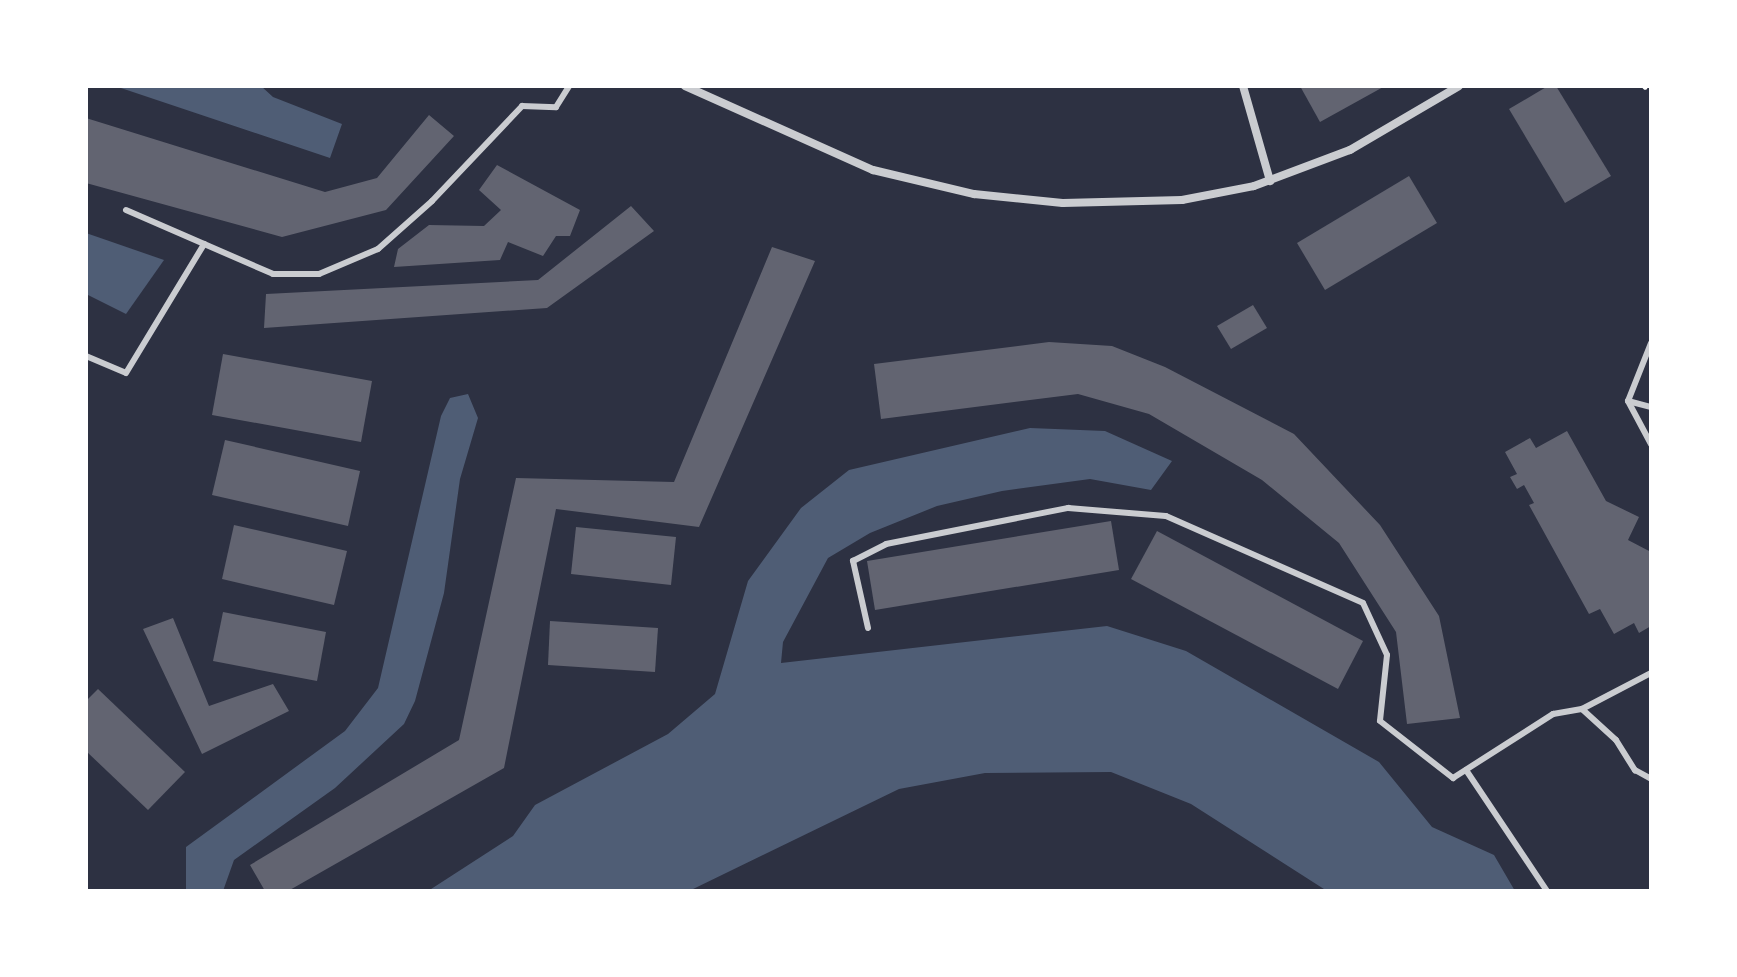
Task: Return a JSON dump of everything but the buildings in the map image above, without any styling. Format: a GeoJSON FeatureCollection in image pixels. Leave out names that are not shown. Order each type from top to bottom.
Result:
{"type":"FeatureCollection","features":[{"type":"Feature","properties":{"kind":"street"},"geometry":{"type":"LineString","coordinates":[[685,86],[845,160],[974,194],[1063,203],[1182,200],[1270,181],[1350,150],[1459,86]]}},
{"type":"Feature","properties":{"kind":"street"},"geometry":{"type":"LineString","coordinates":[[1243,86],[1270,181]]}},
{"type":"Feature","properties":{"kind":"lane"},"geometry":{"type":"LineString","coordinates":[[126,210],[273,274],[319,274],[378,249],[432,201],[522,106],[556,107],[569,86]]}},
{"type":"Feature","properties":{"kind":"lane"},"geometry":{"type":"LineString","coordinates":[[86,356],[126,373],[204,244]]}},
{"type":"Feature","properties":{"kind":"lane"},"geometry":{"type":"LineString","coordinates":[[1651,343],[1628,401],[1651,444]]}},
{"type":"Feature","properties":{"kind":"lane"},"geometry":{"type":"LineString","coordinates":[[1628,401],[1651,407]]}},
{"type":"Feature","properties":{"kind":"lane"},"geometry":{"type":"LineString","coordinates":[[868,628],[853,561],[886,544],[1068,508],[1166,516],[1363,603],[1387,655],[1380,721],[1453,778],[1553,714],[1582,709],[1651,673]]}},
{"type":"Feature","properties":{"kind":"lane"},"geometry":{"type":"LineString","coordinates":[[1582,709],[1616,740],[1635,770],[1651,779]]}},
{"type":"Feature","properties":{"kind":"lane"},"geometry":{"type":"LineString","coordinates":[[1466,770],[1547,891]]}},
{"type":"Feature","properties":{"kind":"water"},"geometry":{"type":"Polygon","coordinates":[[[115,86],[261,86],[273,97],[342,124],[330,158],[115,86]]]}},
{"type":"Feature","properties":{"kind":"water"},"geometry":{"type":"Polygon","coordinates":[[[86,233],[164,260],[126,314],[86,294],[86,233]]]}},
{"type":"Feature","properties":{"kind":"water"},"geometry":{"type":"Polygon","coordinates":[[[468,394],[478,418],[460,479],[444,593],[415,701],[404,724],[335,788],[234,860],[223,891],[186,891],[186,847],[345,731],[378,688],[441,416],[450,398],[468,394]]]}},
{"type":"Feature","properties":{"kind":"water"},"geometry":{"type":"Polygon","coordinates":[[[1030,428],[1105,431],[1172,461],[1151,490],[1090,479],[1002,491],[937,506],[870,533],[828,558],[783,642],[781,663],[1107,626],[1186,651],[1379,762],[1432,827],[1494,855],[1515,891],[1327,891],[1191,804],[1111,772],[985,773],[899,789],[689,891],[428,891],[513,836],[535,805],[668,734],[715,694],[748,581],[801,508],[849,470],[1030,428]]]}}]}
